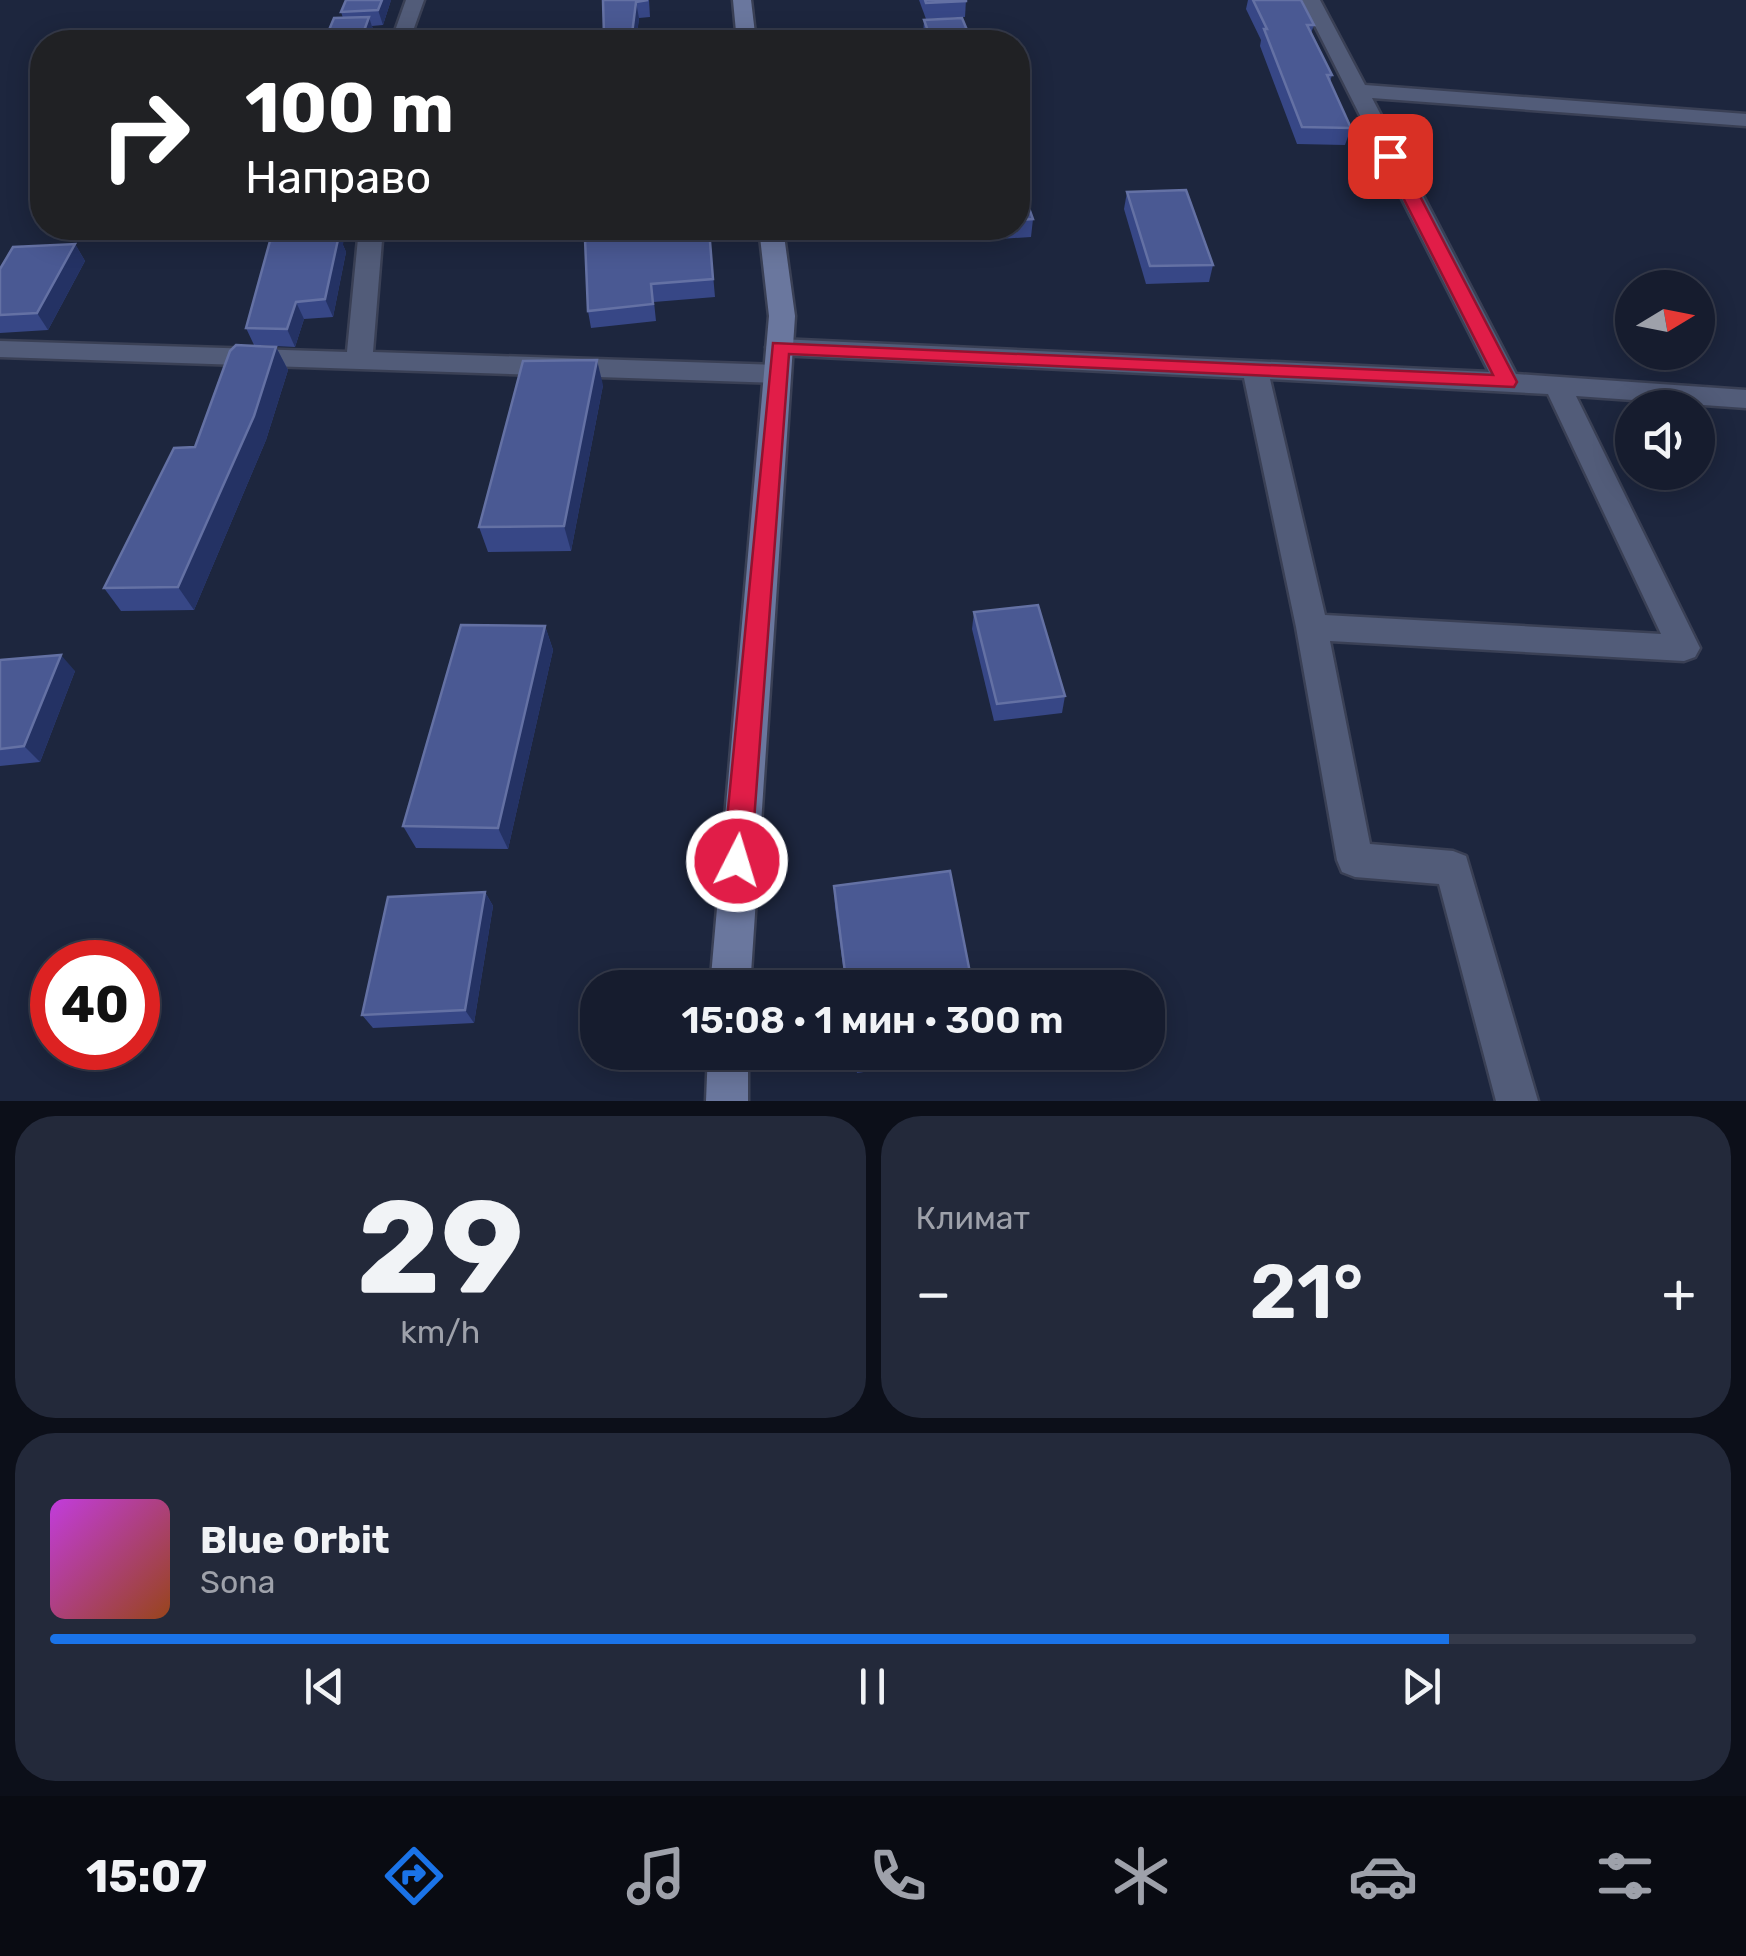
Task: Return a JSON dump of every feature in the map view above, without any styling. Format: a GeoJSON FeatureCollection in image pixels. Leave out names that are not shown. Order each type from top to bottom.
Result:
{"type":"FeatureCollection","features":[{"type":"Feature","properties":{"kind":"street"},"geometry":{"type":"LineString","coordinates":[[404,30],[415,0]]}},
{"type":"Feature","properties":{"kind":"street"},"geometry":{"type":"LineString","coordinates":[[742,0],[746,30]]}},
{"type":"Feature","properties":{"kind":"street"},"geometry":{"type":"LineString","coordinates":[[1311,0],[1506,382]]}},
{"type":"Feature","properties":{"kind":"street"},"geometry":{"type":"LineString","coordinates":[[1357,91],[1746,120]]}},
{"type":"Feature","properties":{"kind":"street"},"geometry":{"type":"LineString","coordinates":[[359,360],[370,240]]}},
{"type":"Feature","properties":{"kind":"street"},"geometry":{"type":"LineString","coordinates":[[731,970],[782,316],[772,240]]}},
{"type":"Feature","properties":{"kind":"street"},"geometry":{"type":"LineString","coordinates":[[2,353],[359,360],[778,360],[1255,370],[1746,399]]}},
{"type":"Feature","properties":{"kind":"street"},"geometry":{"type":"LineString","coordinates":[[1255,370],[1312,627],[1355,860],[1453,868],[1517,1101]]}},
{"type":"Feature","properties":{"kind":"street"},"geometry":{"type":"LineString","coordinates":[[1312,627],[1684,648],[1558,386]]}},
{"type":"Feature","properties":{"kind":"street"},"geometry":{"type":"LineString","coordinates":[[727,1101],[728,1070]]}},
{"type":"Feature","properties":{"kind":"building"},"geometry":{"type":"Polygon","coordinates":[[[346,0],[382,0],[378,10],[341,12],[346,0]]]}},
{"type":"Feature","properties":{"kind":"building"},"geometry":{"type":"Polygon","coordinates":[[[603,0],[648,0],[636,2],[632,30],[604,30],[603,0]]]}},
{"type":"Feature","properties":{"kind":"building"},"geometry":{"type":"Polygon","coordinates":[[[925,0],[966,0],[966,1],[926,3],[925,0]]]}},
{"type":"Feature","properties":{"kind":"building"},"geometry":{"type":"Polygon","coordinates":[[[1253,0],[1301,0],[1314,25],[1307,25],[1332,75],[1327,75],[1351,128],[1302,127],[1253,0]]]}},
{"type":"Feature","properties":{"kind":"building"},"geometry":{"type":"Polygon","coordinates":[[[369,17],[364,30],[329,30],[334,18],[369,17]]]}},
{"type":"Feature","properties":{"kind":"building"},"geometry":{"type":"Polygon","coordinates":[[[962,18],[967,30],[928,30],[924,20],[962,18]]]}},
{"type":"Feature","properties":{"kind":"building"},"geometry":{"type":"Polygon","coordinates":[[[1186,190],[1213,265],[1150,266],[1127,192],[1186,190]]]}},
{"type":"Feature","properties":{"kind":"building"},"geometry":{"type":"Polygon","coordinates":[[[338,240],[325,299],[296,302],[287,329],[246,328],[270,241],[338,240]]]}},
{"type":"Feature","properties":{"kind":"building"},"geometry":{"type":"Polygon","coordinates":[[[585,240],[710,240],[713,279],[651,284],[653,304],[588,311],[585,240]]]}},
{"type":"Feature","properties":{"kind":"building"},"geometry":{"type":"Polygon","coordinates":[[[75,244],[37,313],[0,315],[0,269],[13,247],[75,244]]]}},
{"type":"Feature","properties":{"kind":"building"},"geometry":{"type":"Polygon","coordinates":[[[236,345],[276,347],[254,416],[178,587],[104,588],[174,448],[195,447],[230,351],[236,345]]]}},
{"type":"Feature","properties":{"kind":"building"},"geometry":{"type":"Polygon","coordinates":[[[597,360],[564,526],[479,527],[523,361],[597,360]]]}},
{"type":"Feature","properties":{"kind":"building"},"geometry":{"type":"Polygon","coordinates":[[[1038,605],[1065,696],[997,704],[974,612],[1038,605]]]}},
{"type":"Feature","properties":{"kind":"building"},"geometry":{"type":"Polygon","coordinates":[[[461,625],[545,626],[498,828],[403,826],[461,625]]]}},
{"type":"Feature","properties":{"kind":"building"},"geometry":{"type":"Polygon","coordinates":[[[61,655],[24,746],[0,749],[0,660],[61,655]]]}},
{"type":"Feature","properties":{"kind":"building"},"geometry":{"type":"Polygon","coordinates":[[[950,871],[969,970],[845,970],[834,886],[950,871]]]}},
{"type":"Feature","properties":{"kind":"building"},"geometry":{"type":"Polygon","coordinates":[[[485,892],[465,1010],[362,1015],[388,897],[485,892]]]}},
{"type":"Feature","properties":{"kind":"route"},"geometry":{"type":"LineString","coordinates":[[737,861],[780,347],[1506,382],[1390,156]]}}]}
